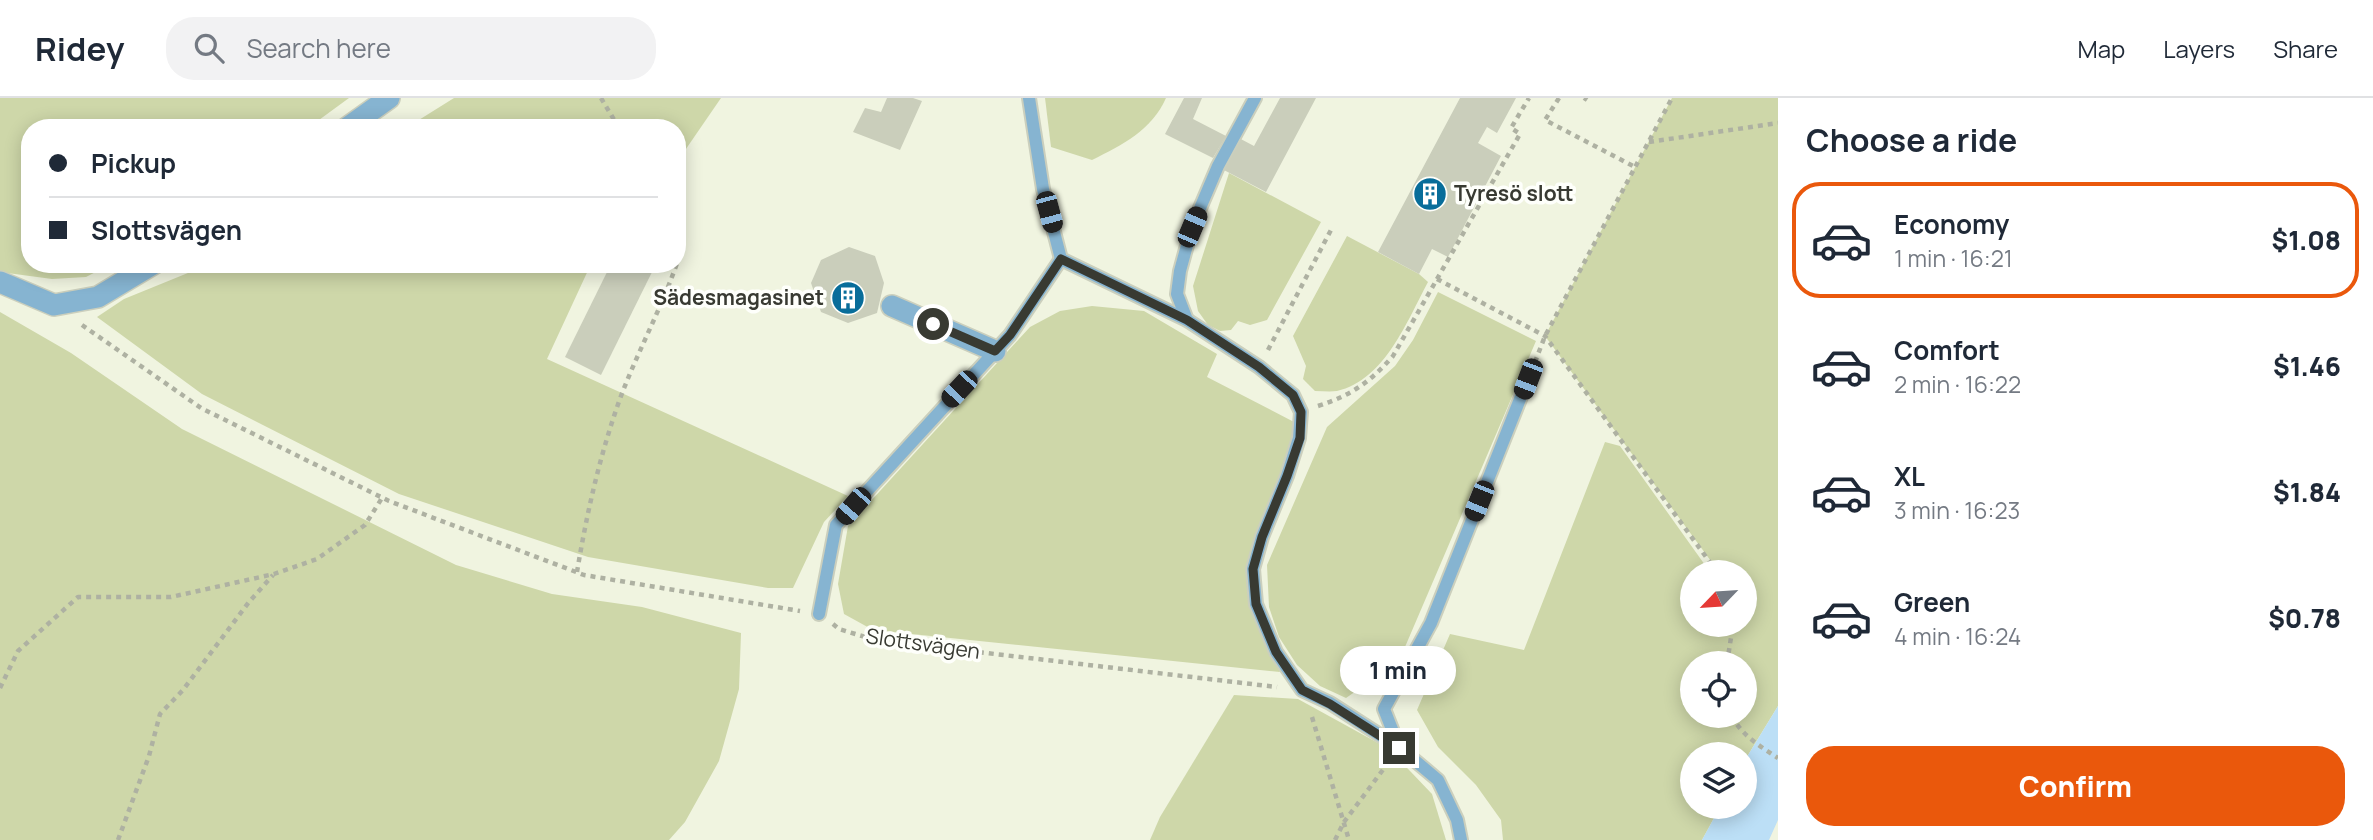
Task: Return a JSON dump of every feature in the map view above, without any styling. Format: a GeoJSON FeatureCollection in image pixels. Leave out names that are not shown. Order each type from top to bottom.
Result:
{"type":"FeatureCollection","features":[{"type":"Feature","properties":{"kind":"street"},"geometry":{"type":"LineString","coordinates":[[360,119],[389,98]]}},
{"type":"Feature","properties":{"kind":"street"},"geometry":{"type":"LineString","coordinates":[[0,282],[54,305],[98,297],[138,273]]}},
{"type":"Feature","properties":{"kind":"street"},"geometry":{"type":"LineString","coordinates":[[892,306],[995,351]]}},
{"type":"Feature","properties":{"kind":"lane"},"geometry":{"type":"LineString","coordinates":[[819,614],[836,525],[1010,335],[1061,259],[1043,189],[1029,98]]}},
{"type":"Feature","properties":{"kind":"lane"},"geometry":{"type":"LineString","coordinates":[[1187,320],[1177,294],[1192,227],[1218,166],[1255,98]]}},
{"type":"Feature","properties":{"kind":"lane"},"geometry":{"type":"LineString","coordinates":[[1061,259],[1187,320],[1259,367],[1293,395],[1301,412],[1300,438],[1262,537],[1253,569],[1256,604],[1276,652],[1302,690],[1330,704],[1399,748],[1438,780],[1457,820],[1461,840]]}},
{"type":"Feature","properties":{"kind":"lane"},"geometry":{"type":"LineString","coordinates":[[1399,748],[1384,709],[1431,623],[1528,379]]}},
{"type":"Feature","properties":{"kind":"path"},"geometry":{"type":"LineString","coordinates":[[601,98],[614,119]]}},
{"type":"Feature","properties":{"kind":"path"},"geometry":{"type":"LineString","coordinates":[[1301,412],[1344,398],[1374,378],[1393,356],[1520,134],[1511,128],[1529,98]]}},
{"type":"Feature","properties":{"kind":"path"},"geometry":{"type":"LineString","coordinates":[[1559,98],[1545,120],[1635,167]]}},
{"type":"Feature","properties":{"kind":"path"},"geometry":{"type":"LineString","coordinates":[[1528,379],[1545,336],[1672,98]]}},
{"type":"Feature","properties":{"kind":"path"},"geometry":{"type":"LineString","coordinates":[[1648,142],[1778,123]]}},
{"type":"Feature","properties":{"kind":"path"},"geometry":{"type":"LineString","coordinates":[[1259,367],[1332,228]]}},
{"type":"Feature","properties":{"kind":"path"},"geometry":{"type":"LineString","coordinates":[[577,572],[602,450],[622,394],[675,273]]}},
{"type":"Feature","properties":{"kind":"path"},"geometry":{"type":"LineString","coordinates":[[1437,279],[1545,336],[1708,560]]}},
{"type":"Feature","properties":{"kind":"path"},"geometry":{"type":"LineString","coordinates":[[54,305],[201,408],[383,498],[577,572],[819,614]]}},
{"type":"Feature","properties":{"kind":"path"},"geometry":{"type":"LineString","coordinates":[[0,688],[18,651],[78,597],[171,597],[274,574],[317,559],[365,525],[383,498]]}},
{"type":"Feature","properties":{"kind":"path"},"geometry":{"type":"LineString","coordinates":[[118,840],[149,756],[160,714],[183,690],[249,602],[274,574]]}},
{"type":"Feature","properties":{"kind":"path","name":"Slottsvägen"},"geometry":{"type":"LineString","coordinates":[[819,614],[839,629],[875,640],[1302,690]]}},
{"type":"Feature","properties":{"kind":"path"},"geometry":{"type":"LineString","coordinates":[[1302,690],[1322,744],[1349,840]]}},
{"type":"Feature","properties":{"kind":"path"},"geometry":{"type":"LineString","coordinates":[[1738,728],[1749,739],[1778,758]]}},
{"type":"Feature","properties":{"kind":"path"},"geometry":{"type":"LineString","coordinates":[[1335,840],[1344,822],[1399,748]]}},
{"type":"Feature","properties":{"kind":"green space"},"geometry":{"type":"Polygon","coordinates":[[[0,98],[349,98],[320,119],[21,119],[21,273],[94,273],[86,277],[52,279],[0,272],[0,98]]]}},
{"type":"Feature","properties":{"kind":"green space"},"geometry":{"type":"Polygon","coordinates":[[[454,98],[721,98],[686,149],[686,119],[420,119],[454,98]]]}},
{"type":"Feature","properties":{"kind":"green space"},"geometry":{"type":"Polygon","coordinates":[[[1045,98],[1166,98],[1144,128],[1092,160],[1051,147],[1045,98]]]}},
{"type":"Feature","properties":{"kind":"green space"},"geometry":{"type":"Polygon","coordinates":[[[1672,98],[1778,98],[1778,706],[1756,742],[1680,742],[1680,819],[1713,819],[1702,840],[1503,840],[1501,820],[1476,785],[1438,747],[1417,710],[1450,634],[1524,650],[1605,442],[1620,446],[1701,560],[1680,560],[1680,637],[1757,637],[1757,560],[1710,560],[1545,336],[1672,98]]]}},
{"type":"Feature","properties":{"kind":"green space"},"geometry":{"type":"Polygon","coordinates":[[[1229,173],[1321,222],[1267,320],[1250,325],[1238,321],[1231,330],[1220,331],[1208,325],[1198,311],[1193,286],[1229,173]]]}},
{"type":"Feature","properties":{"kind":"green space"},"geometry":{"type":"Polygon","coordinates":[[[1347,236],[1419,274],[1428,282],[1393,347],[1369,375],[1354,385],[1337,391],[1315,391],[1303,379],[1306,366],[1293,336],[1347,236]]]}},
{"type":"Feature","properties":{"kind":"green space"},"geometry":{"type":"Polygon","coordinates":[[[188,273],[587,273],[547,359],[848,496],[824,522],[793,588],[768,588],[588,557],[399,494],[202,394],[97,317],[124,299],[188,273]]]}},
{"type":"Feature","properties":{"kind":"green space"},"geometry":{"type":"Polygon","coordinates":[[[1438,292],[1536,341],[1402,654],[1379,675],[1346,698],[1320,686],[1297,665],[1279,637],[1269,607],[1267,565],[1327,427],[1395,366],[1413,340],[1438,292]]]}},
{"type":"Feature","properties":{"kind":"green space"},"geometry":{"type":"Polygon","coordinates":[[[1092,306],[1144,311],[1217,354],[1207,377],[1294,422],[1294,438],[1249,570],[1272,655],[1280,672],[873,630],[844,614],[838,584],[848,526],[1030,327],[1060,311],[1092,306]]]}},
{"type":"Feature","properties":{"kind":"green space"},"geometry":{"type":"Polygon","coordinates":[[[0,312],[71,353],[182,429],[456,565],[552,594],[642,607],[741,633],[739,689],[719,761],[685,822],[669,840],[0,840],[0,312]]]}},
{"type":"Feature","properties":{"kind":"green space"},"geometry":{"type":"Polygon","coordinates":[[[1234,695],[1298,699],[1389,749],[1432,794],[1446,840],[1150,840],[1160,817],[1234,695]]]}},
{"type":"Feature","properties":{"kind":"water"},"geometry":{"type":"Polygon","coordinates":[[[1778,706],[1778,820],[1769,840],[1702,840],[1713,819],[1757,819],[1756,742],[1778,706]]]}},
{"type":"Feature","properties":{"kind":"building"},"geometry":{"type":"Polygon","coordinates":[[[887,98],[913,98],[922,101],[900,150],[853,132],[865,108],[881,112],[887,98]]]}},
{"type":"Feature","properties":{"kind":"building"},"geometry":{"type":"Polygon","coordinates":[[[1184,98],[1202,98],[1193,119],[1226,136],[1213,158],[1165,134],[1184,98]]]}},
{"type":"Feature","properties":{"kind":"building"},"geometry":{"type":"Polygon","coordinates":[[[1280,98],[1316,98],[1266,192],[1220,168],[1237,137],[1254,146],[1280,98]]]}},
{"type":"Feature","properties":{"kind":"building","name":"Tyresö slott"},"geometry":{"type":"Polygon","coordinates":[[[1460,98],[1516,98],[1497,133],[1487,127],[1478,143],[1501,156],[1448,257],[1432,249],[1419,274],[1378,252],[1460,98]]]}},
{"type":"Feature","properties":{"kind":"building","name":"Sädesmagasinet"},"geometry":{"type":"Polygon","coordinates":[[[849,247],[875,256],[884,283],[877,313],[848,323],[821,312],[811,283],[821,260],[849,247]]]}},
{"type":"Feature","properties":{"kind":"building"},"geometry":{"type":"Polygon","coordinates":[[[607,273],[652,273],[601,375],[565,357],[607,273]]]}},
{"type":"Feature","properties":{"kind":"place","name":"Tyresö slott"},"geometry":{"type":"Point","coordinates":[1430,194]}},
{"type":"Feature","properties":{"kind":"place","name":"Sädesmagasinet"},"geometry":{"type":"Point","coordinates":[848,298]}},
{"type":"Feature","properties":{"kind":"route"},"geometry":{"type":"LineString","coordinates":[[933,324],[995,351],[1010,335],[1061,259],[1187,320],[1259,367],[1293,395],[1301,412],[1300,438],[1262,537],[1253,569],[1256,604],[1276,652],[1302,690],[1330,704],[1399,748]]}}]}
